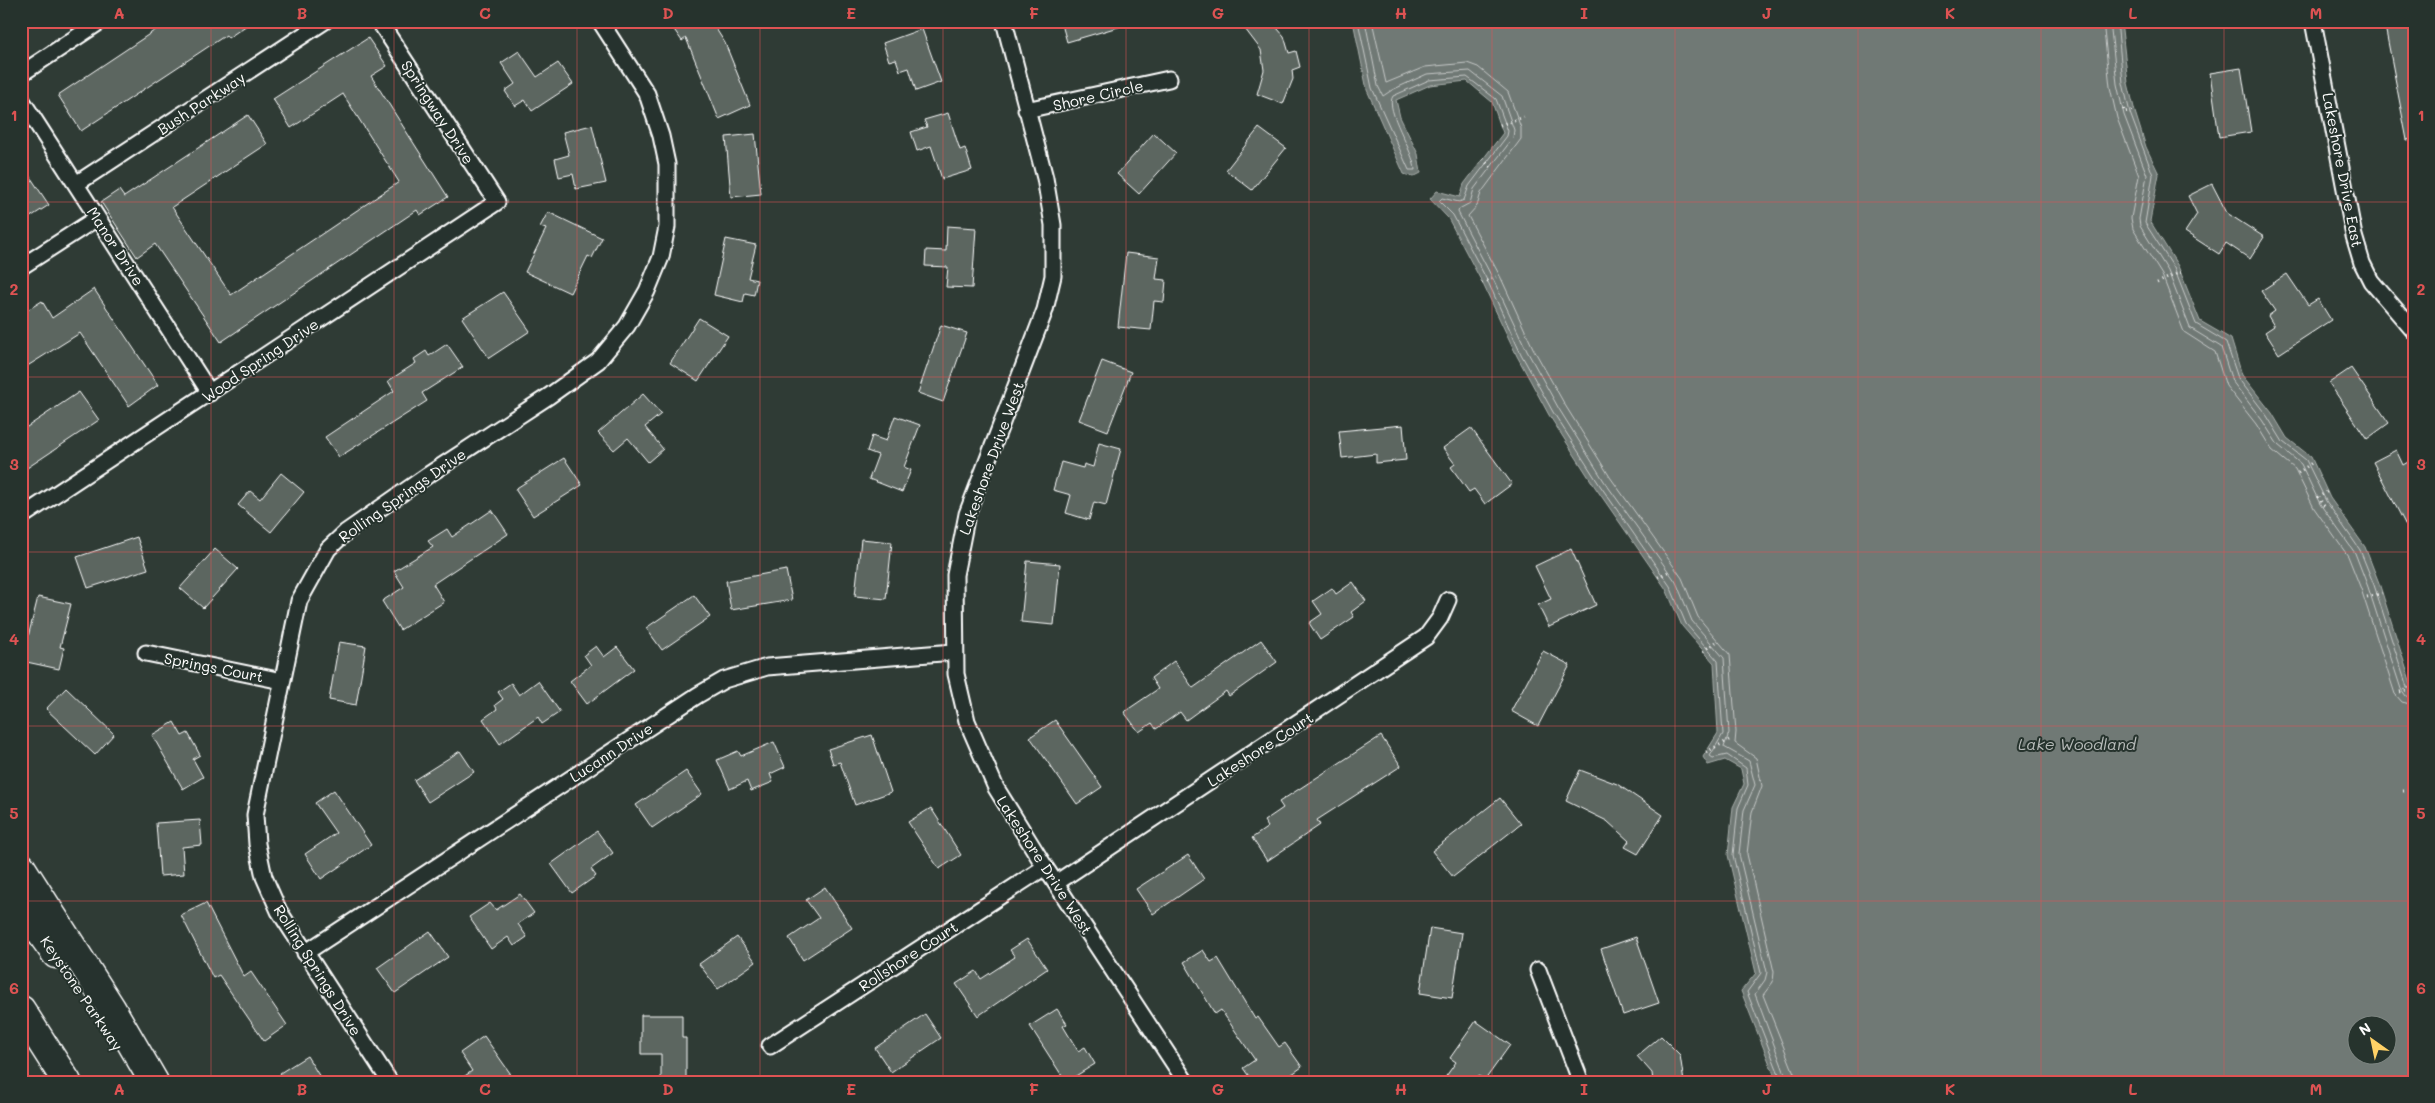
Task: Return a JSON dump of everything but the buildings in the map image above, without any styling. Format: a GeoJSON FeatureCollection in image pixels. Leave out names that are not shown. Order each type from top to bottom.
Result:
{"type":"FeatureCollection","features":[{"type":"Feature","properties":{"kind":"highway"},"geometry":{"type":"LineString","coordinates":[[21,867],[111,1008],[154,1082]]}},
{"type":"Feature","properties":{"kind":"highway","name":"Keystone Parkway"},"geometry":{"type":"LineString","coordinates":[[21,905],[142,1082]]}},
{"type":"Feature","properties":{"kind":"highway"},"geometry":{"type":"LineString","coordinates":[[21,1010],[68,1082]]}},
{"type":"Feature","properties":{"kind":"highway"},"geometry":{"type":"LineString","coordinates":[[21,1040],[50,1082]]}},
{"type":"Feature","properties":{"kind":"street"},"geometry":{"type":"LineString","coordinates":[[21,74],[101,21]]}},
{"type":"Feature","properties":{"kind":"street","name":"Bush Parkway"},"geometry":{"type":"LineString","coordinates":[[76,184],[325,21]]}},
{"type":"Feature","properties":{"kind":"street","name":"Springway Drive"},"geometry":{"type":"LineString","coordinates":[[379,21],[498,202]]}},
{"type":"Feature","properties":{"kind":"street","name":"Rolling Springs Drive"},"geometry":{"type":"LineString","coordinates":[[390,1082],[279,912],[264,877],[257,844],[255,816],[299,601],[328,549],[346,532],[428,475],[549,396],[598,360],[627,326],[647,291],[660,257],[667,228],[667,164],[661,136],[647,94],[600,21]]}},
{"type":"Feature","properties":{"kind":"street","name":"Lakeshore Drive West"},"geometry":{"type":"LineString","coordinates":[[1004,21],[1045,178],[1053,225],[1053,276],[1045,310],[967,514],[955,575],[954,652],[956,674],[967,721],[986,769],[1045,867],[1186,1082]]}},
{"type":"Feature","properties":{"kind":"street","name":"Lakeshore Drive East"},"geometry":{"type":"LineString","coordinates":[[2314,21],[2354,236],[2362,263],[2371,281],[2414,331]]}},
{"type":"Feature","properties":{"kind":"street","name":"Shore Circle"},"geometry":{"type":"LineString","coordinates":[[1026,110],[1169,79]]}},
{"type":"Feature","properties":{"kind":"street","name":"Manor Drive"},"geometry":{"type":"LineString","coordinates":[[21,99],[210,393]]}},
{"type":"Feature","properties":{"kind":"street","name":"Wood Spring Drive"},"geometry":{"type":"LineString","coordinates":[[21,517],[498,202]]}},
{"type":"Feature","properties":{"kind":"street"},"geometry":{"type":"LineString","coordinates":[[21,267],[97,218]]}},
{"type":"Feature","properties":{"kind":"street","name":"Lakeshore Court"},"geometry":{"type":"LineString","coordinates":[[1056,883],[1426,637],[1440,618],[1448,600]]}},
{"type":"Feature","properties":{"kind":"street","name":"Lucann Drive"},"geometry":{"type":"LineString","coordinates":[[305,953],[698,694],[724,680],[767,667],[954,652]]}},
{"type":"Feature","properties":{"kind":"street","name":"Springs Court"},"geometry":{"type":"LineString","coordinates":[[146,653],[282,681]]}},
{"type":"Feature","properties":{"kind":"street","name":"Rollshore Court"},"geometry":{"type":"LineString","coordinates":[[770,1046],[1045,867]]}},
{"type":"Feature","properties":{"kind":"street"},"geometry":{"type":"LineString","coordinates":[[1538,970],[1581,1082]]}},
{"type":"Feature","properties":{"kind":"path"},"geometry":{"type":"LineString","coordinates":[[2123,104],[2124,112],[2134,110]]}},
{"type":"Feature","properties":{"kind":"path"},"geometry":{"type":"LineString","coordinates":[[1500,125],[1524,116]]}},
{"type":"Feature","properties":{"kind":"path"},"geometry":{"type":"LineString","coordinates":[[1484,159],[1492,170]]}},
{"type":"Feature","properties":{"kind":"path"},"geometry":{"type":"LineString","coordinates":[[2157,283],[2181,272]]}},
{"type":"Feature","properties":{"kind":"path"},"geometry":{"type":"LineString","coordinates":[[1482,283],[1496,277]]}},
{"type":"Feature","properties":{"kind":"path"},"geometry":{"type":"LineString","coordinates":[[2298,473],[2313,462]]}},
{"type":"Feature","properties":{"kind":"path"},"geometry":{"type":"LineString","coordinates":[[2324,506],[2318,496],[2327,492]]}},
{"type":"Feature","properties":{"kind":"path"},"geometry":{"type":"LineString","coordinates":[[1658,577],[1668,572]]}},
{"type":"Feature","properties":{"kind":"path"},"geometry":{"type":"LineString","coordinates":[[2367,597],[2382,593]]}},
{"type":"Feature","properties":{"kind":"path"},"geometry":{"type":"LineString","coordinates":[[1703,651],[1716,642]]}},
{"type":"Feature","properties":{"kind":"path"},"geometry":{"type":"LineString","coordinates":[[2400,692],[2412,688]]}},
{"type":"Feature","properties":{"kind":"path"},"geometry":{"type":"LineString","coordinates":[[1706,752],[1729,740]]}},
{"type":"Feature","properties":{"kind":"path"},"geometry":{"type":"LineString","coordinates":[[2403,791],[2414,790]]}},
{"type":"Feature","properties":{"kind":"water","name":"Lake Woodland"},"geometry":{"type":"Polygon","coordinates":[[[1353,21],[2121,21],[2128,83],[2135,112],[2146,147],[2159,174],[2150,221],[2178,266],[2200,321],[2231,339],[2242,375],[2272,413],[2287,438],[2311,457],[2330,498],[2365,547],[2379,583],[2414,693],[2414,1082],[1777,1082],[1741,991],[1756,973],[1728,855],[1733,807],[1744,784],[1741,769],[1725,760],[1708,765],[1703,757],[1718,733],[1714,663],[1682,626],[1666,589],[1595,487],[1549,415],[1517,356],[1484,286],[1448,218],[1430,199],[1437,191],[1460,197],[1464,184],[1503,133],[1492,102],[1467,81],[1430,85],[1396,100],[1400,117],[1418,154],[1421,173],[1413,177],[1404,174],[1367,90],[1353,21]]]}}]}
